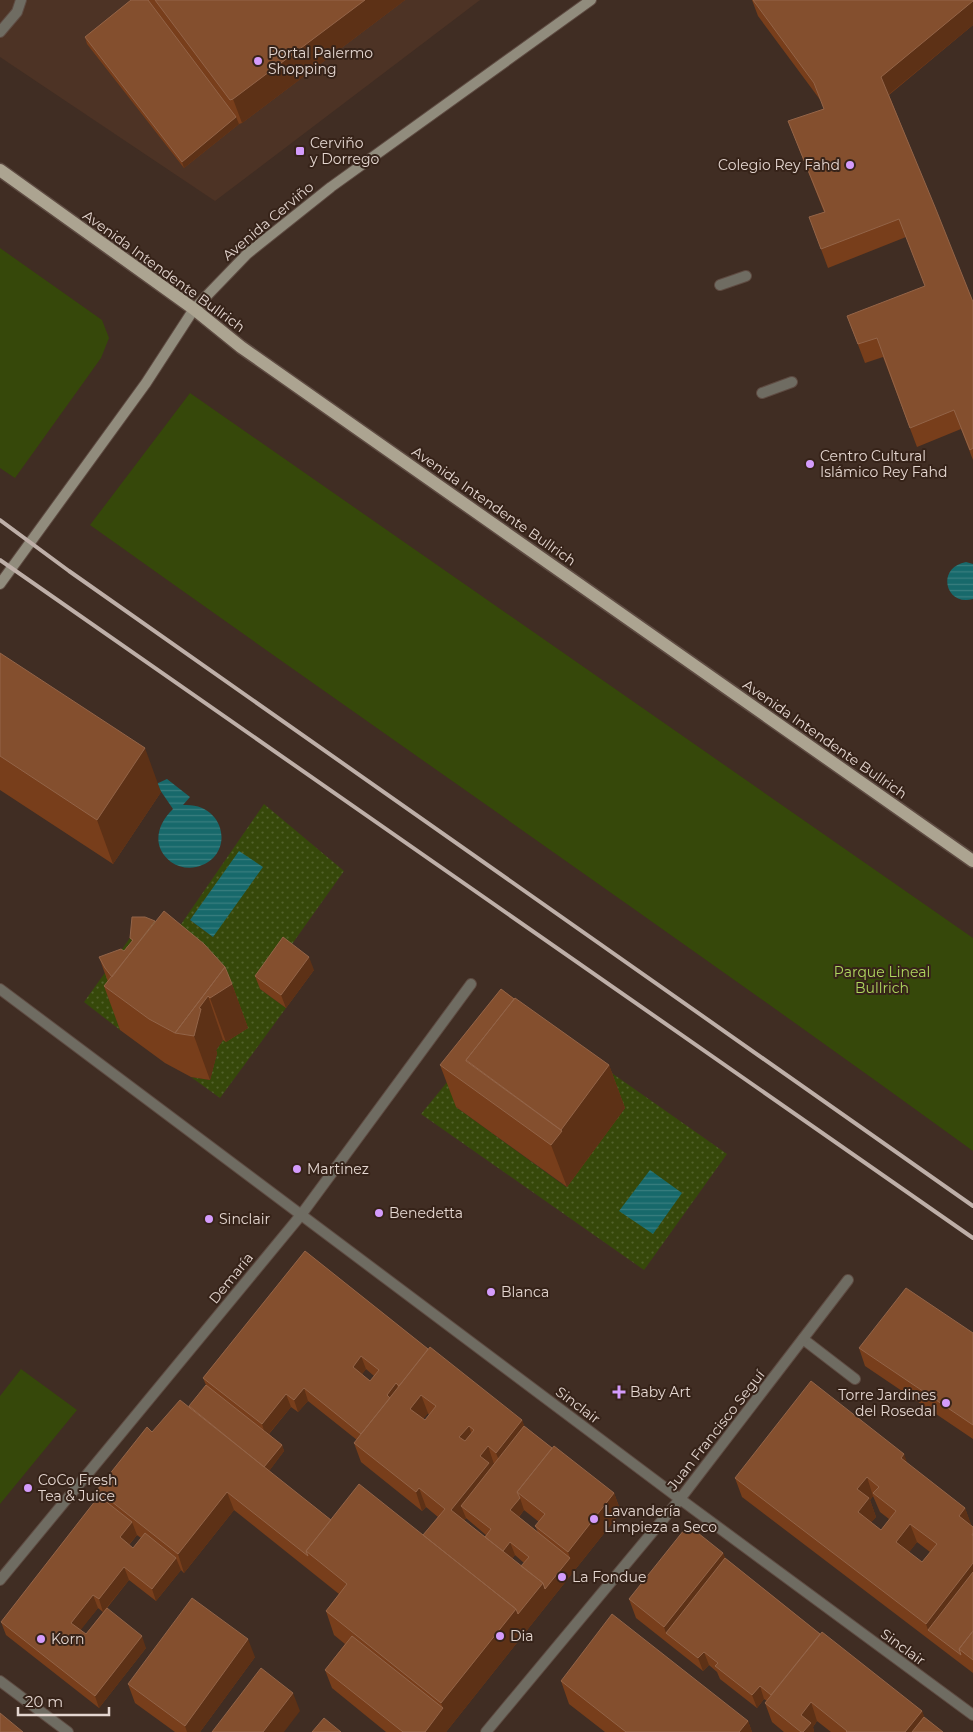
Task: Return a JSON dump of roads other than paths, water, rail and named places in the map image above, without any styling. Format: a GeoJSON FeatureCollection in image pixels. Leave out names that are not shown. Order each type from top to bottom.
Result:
{"type":"FeatureCollection","features":[{"type":"Feature","properties":{"kind":"main road","name":"Avenida Cerviño"},"geometry":{"type":"LineString","coordinates":[[0,584],[146,383],[194,309],[247,254],[330,187],[591,0]]}},
{"type":"Feature","properties":{"kind":"main road","name":"Avenida Intendente Bullrich"},"geometry":{"type":"LineString","coordinates":[[0,170],[194,309],[241,347],[973,861]]}},
{"type":"Feature","properties":{"kind":"street"},"geometry":{"type":"LineString","coordinates":[[17,12],[21,0]]}},
{"type":"Feature","properties":{"kind":"street"},"geometry":{"type":"LineString","coordinates":[[0,32],[29,0]]}},
{"type":"Feature","properties":{"kind":"street"},"geometry":{"type":"LineString","coordinates":[[720,285],[746,276]]}},
{"type":"Feature","properties":{"kind":"street"},"geometry":{"type":"LineString","coordinates":[[762,393],[792,382]]}},
{"type":"Feature","properties":{"kind":"street","name":"Demaría"},"geometry":{"type":"LineString","coordinates":[[0,1580],[301,1214],[471,984]]}},
{"type":"Feature","properties":{"kind":"street","name":"Sinclair"},"geometry":{"type":"LineString","coordinates":[[0,989],[680,1499],[973,1715]]}},
{"type":"Feature","properties":{"kind":"street","name":"Juan Francisco Seguí"},"geometry":{"type":"LineString","coordinates":[[486,1732],[680,1499],[848,1280]]}},
{"type":"Feature","properties":{"kind":"street"},"geometry":{"type":"LineString","coordinates":[[803,1339],[856,1379]]}},
{"type":"Feature","properties":{"kind":"street"},"geometry":{"type":"LineString","coordinates":[[0,1681],[68,1732]]}},
{"type":"Feature","properties":{"kind":"water"},"geometry":{"type":"Polygon","coordinates":[[[966,562],[973,564],[973,599],[964,600],[956,597],[951,592],[947,578],[950,571],[966,562]]]}},
{"type":"Feature","properties":{"kind":"water"},"geometry":{"type":"Polygon","coordinates":[[[167,779],[190,797],[183,805],[198,806],[209,812],[217,821],[221,832],[221,843],[217,853],[209,862],[196,867],[186,868],[171,862],[161,850],[158,836],[160,828],[173,809],[156,784],[167,779]]]}},
{"type":"Feature","properties":{"kind":"water"},"geometry":{"type":"Polygon","coordinates":[[[239,851],[263,867],[213,937],[190,920],[239,851]]]}},
{"type":"Feature","properties":{"kind":"water"},"geometry":{"type":"Polygon","coordinates":[[[650,1170],[682,1193],[653,1234],[619,1211],[650,1170]]]}},
{"type":"Feature","properties":{"kind":"railway"},"geometry":{"type":"LineString","coordinates":[[0,520],[69,571],[973,1206]]}},
{"type":"Feature","properties":{"kind":"railway"},"geometry":{"type":"LineString","coordinates":[[0,560],[973,1238]]}},
{"type":"Feature","properties":{"kind":"place","name":"Portal Palermo Shopping"},"geometry":{"type":"Point","coordinates":[258,61]}},
{"type":"Feature","properties":{"kind":"place","name":"Cerviño y Dorrego"},"geometry":{"type":"Point","coordinates":[300,151]}},
{"type":"Feature","properties":{"kind":"place","name":"Colegio Rey Fahd"},"geometry":{"type":"Point","coordinates":[850,165]}},
{"type":"Feature","properties":{"kind":"place","name":"Centro Cultural Islámico Rey Fahd"},"geometry":{"type":"Point","coordinates":[810,464]}},
{"type":"Feature","properties":{"kind":"place","name":"Martinez"},"geometry":{"type":"Point","coordinates":[297,1169]}},
{"type":"Feature","properties":{"kind":"place","name":"Benedetta"},"geometry":{"type":"Point","coordinates":[379,1213]}},
{"type":"Feature","properties":{"kind":"place","name":"Sinclair"},"geometry":{"type":"Point","coordinates":[209,1219]}},
{"type":"Feature","properties":{"kind":"place","name":"Blanca"},"geometry":{"type":"Point","coordinates":[491,1292]}},
{"type":"Feature","properties":{"kind":"place","name":"Baby Art"},"geometry":{"type":"Point","coordinates":[619,1392]}},
{"type":"Feature","properties":{"kind":"place","name":"Torre Jardines del Rosedal"},"geometry":{"type":"Point","coordinates":[946,1403]}},
{"type":"Feature","properties":{"kind":"place","name":"CoCo Fresh Tea & Juice"},"geometry":{"type":"Point","coordinates":[28,1488]}},
{"type":"Feature","properties":{"kind":"place","name":"Lavandería Limpieza a Seco"},"geometry":{"type":"Point","coordinates":[594,1519]}},
{"type":"Feature","properties":{"kind":"place","name":"La Fondue"},"geometry":{"type":"Point","coordinates":[562,1577]}},
{"type":"Feature","properties":{"kind":"place","name":"Dia"},"geometry":{"type":"Point","coordinates":[500,1636]}},
{"type":"Feature","properties":{"kind":"place","name":"Korn"},"geometry":{"type":"Point","coordinates":[41,1639]}},
{"type":"Feature","properties":{"kind":"park label","name":"Parque Lineal Bullrich"},"geometry":{"type":"Point","coordinates":[882,980]}}]}
